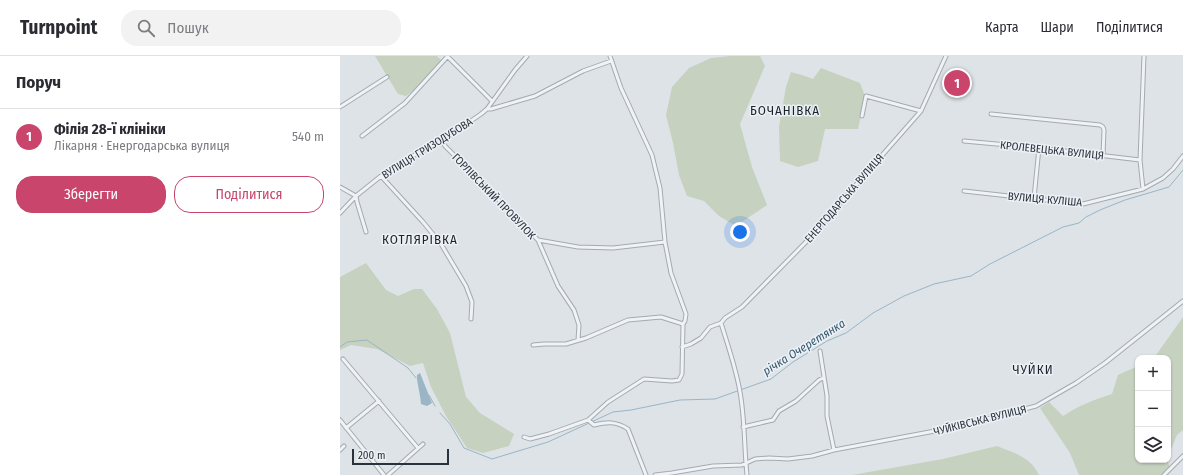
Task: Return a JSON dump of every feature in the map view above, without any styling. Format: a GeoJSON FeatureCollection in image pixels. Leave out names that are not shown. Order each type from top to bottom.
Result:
{"type":"FeatureCollection","features":[{"type":"Feature","properties":{"kind":"street"},"geometry":{"type":"LineString","coordinates":[[362,136],[405,103],[447,56],[492,101]]}},
{"type":"Feature","properties":{"kind":"street"},"geometry":{"type":"LineString","coordinates":[[487,108],[527,56]]}},
{"type":"Feature","properties":{"kind":"street"},"geometry":{"type":"LineString","coordinates":[[524,437],[530,439],[549,434],[588,420],[608,402],[644,379],[672,381],[679,380],[682,374],[683,324],[686,314],[671,273],[664,242],[660,188],[652,155],[621,88],[610,56]]}},
{"type":"Feature","properties":{"kind":"street","name":"ЕНЕРГОДАРСЬКА ВУЛИЦЯ"},"geometry":{"type":"LineString","coordinates":[[682,347],[701,338],[710,327],[721,323],[725,318],[742,307],[805,243],[921,111],[946,56]]}},
{"type":"Feature","properties":{"kind":"street"},"geometry":{"type":"LineString","coordinates":[[1143,188],[1140,160],[1144,56]]}},
{"type":"Feature","properties":{"kind":"street","name":"ВУЛИЦЯ ГРИЗОДУБОВА"},"geometry":{"type":"LineString","coordinates":[[340,213],[356,196],[381,176],[401,162],[442,140],[464,126],[487,108],[491,109],[535,96],[583,71],[611,61]]}},
{"type":"Feature","properties":{"kind":"street"},"geometry":{"type":"LineString","coordinates":[[340,107],[387,78]]}},
{"type":"Feature","properties":{"kind":"street"},"geometry":{"type":"LineString","coordinates":[[862,116],[866,96],[921,111]]}},
{"type":"Feature","properties":{"kind":"street"},"geometry":{"type":"LineString","coordinates":[[991,114],[1100,125],[1104,130],[1103,155]]}},
{"type":"Feature","properties":{"kind":"street","name":"ГОРЛІВСЬКИЙ ПРОВУЛОК"},"geometry":{"type":"LineString","coordinates":[[442,140],[445,146],[538,240],[558,286],[574,310],[579,325],[578,340]]}},
{"type":"Feature","properties":{"kind":"street","name":"КРОЛЕВЕЦЬКА ВУЛИЦЯ"},"geometry":{"type":"LineString","coordinates":[[964,141],[1140,160]]}},
{"type":"Feature","properties":{"kind":"street"},"geometry":{"type":"LineString","coordinates":[[1034,198],[1039,148]]}},
{"type":"Feature","properties":{"kind":"street","name":"ВУЛИЦЯ КУЛІША"},"geometry":{"type":"LineString","coordinates":[[964,191],[1083,204],[1143,188],[1163,178],[1173,169],[1183,156]]}},
{"type":"Feature","properties":{"kind":"street"},"geometry":{"type":"LineString","coordinates":[[381,176],[441,244],[466,286],[472,302],[471,319]]}},
{"type":"Feature","properties":{"kind":"street"},"geometry":{"type":"LineString","coordinates":[[340,187],[356,196],[366,232]]}},
{"type":"Feature","properties":{"kind":"street"},"geometry":{"type":"LineString","coordinates":[[538,240],[578,247],[613,248],[664,242]]}},
{"type":"Feature","properties":{"kind":"street","name":"ЧУЙКІВСЬКА ВУЛИЦЯ"},"geometry":{"type":"LineString","coordinates":[[655,475],[713,466],[739,465],[755,459],[788,459],[812,456],[834,450],[956,427],[1036,406],[1076,383],[1105,363],[1183,301]]}},
{"type":"Feature","properties":{"kind":"street"},"geometry":{"type":"LineString","coordinates":[[533,345],[566,344],[586,338],[628,320],[661,317],[683,324]]}},
{"type":"Feature","properties":{"kind":"street"},"geometry":{"type":"LineString","coordinates":[[721,323],[740,393],[747,475]]}},
{"type":"Feature","properties":{"kind":"street"},"geometry":{"type":"LineString","coordinates":[[820,351],[827,396],[827,416],[834,450]]}},
{"type":"Feature","properties":{"kind":"street"},"geometry":{"type":"LineString","coordinates":[[344,358],[418,448]]}},
{"type":"Feature","properties":{"kind":"street"},"geometry":{"type":"LineString","coordinates":[[744,427],[773,420],[779,411],[796,401],[823,378]]}},
{"type":"Feature","properties":{"kind":"street"},"geometry":{"type":"LineString","coordinates":[[346,428],[379,401]]}},
{"type":"Feature","properties":{"kind":"street"},"geometry":{"type":"LineString","coordinates":[[340,420],[384,475]]}},
{"type":"Feature","properties":{"kind":"street"},"geometry":{"type":"LineString","coordinates":[[588,420],[594,425],[614,422],[628,429],[646,475]]}},
{"type":"Feature","properties":{"kind":"street"},"geometry":{"type":"LineString","coordinates":[[388,475],[423,444]]}},
{"type":"Feature","properties":{"kind":"street"},"geometry":{"type":"LineString","coordinates":[[340,450],[344,446]]}},
{"type":"Feature","properties":{"kind":"street"},"geometry":{"type":"LineString","coordinates":[[1164,475],[1183,456]]}},
{"type":"Feature","properties":{"kind":"green space"},"geometry":{"type":"Polygon","coordinates":[[[375,56],[437,56],[442,61],[425,82],[406,96],[398,94],[375,56]]]}},
{"type":"Feature","properties":{"kind":"green space"},"geometry":{"type":"Polygon","coordinates":[[[730,56],[760,56],[765,66],[740,124],[752,167],[767,205],[736,226],[719,216],[704,201],[687,196],[679,175],[666,115],[672,87],[689,68],[711,58],[730,56]]]}},
{"type":"Feature","properties":{"kind":"green space"},"geometry":{"type":"Polygon","coordinates":[[[821,68],[860,83],[865,96],[858,129],[825,129],[818,161],[798,167],[780,161],[779,127],[786,87],[791,72],[813,79],[821,68]]]}},
{"type":"Feature","properties":{"kind":"green space"},"geometry":{"type":"Polygon","coordinates":[[[366,263],[386,290],[398,296],[414,289],[422,289],[437,309],[450,333],[466,397],[480,413],[514,434],[509,446],[483,453],[467,448],[446,416],[431,387],[423,363],[410,366],[377,349],[351,345],[340,350],[340,277],[366,263]]]}},
{"type":"Feature","properties":{"kind":"green space"},"geometry":{"type":"Polygon","coordinates":[[[1183,317],[1183,430],[1177,435],[1171,450],[1171,355],[1156,355],[1183,317]]]}},
{"type":"Feature","properties":{"kind":"green space"},"geometry":{"type":"Polygon","coordinates":[[[1135,367],[1135,463],[1168,463],[1170,467],[1163,475],[1079,475],[1070,453],[1040,408],[1049,402],[1063,416],[1087,403],[1112,394],[1118,375],[1135,367]]]}},
{"type":"Feature","properties":{"kind":"green space"},"geometry":{"type":"Polygon","coordinates":[[[997,446],[1027,460],[1036,469],[1039,475],[852,475],[943,459],[997,446]]]}},
{"type":"Feature","properties":{"kind":"water"},"geometry":{"type":"Polygon","coordinates":[[[420,373],[432,403],[427,406],[421,404],[417,377],[420,373]]]}},
{"type":"Feature","properties":{"kind":"waterway","name":"річка Очеретянка"},"geometry":{"type":"LineString","coordinates":[[440,413],[450,424],[464,448],[492,459],[548,442],[613,412],[631,410],[680,400],[715,399],[771,379],[793,362],[827,341],[846,333],[873,313],[904,296],[934,284],[971,276],[990,264],[1063,227],[1079,223],[1086,217],[1100,210],[1125,200],[1169,187],[1183,170]]}},
{"type":"Feature","properties":{"kind":"waterway","name":"річка Очеретянка"},"geometry":{"type":"LineString","coordinates":[[340,347],[347,342],[367,340],[408,368],[416,378]]}},
{"type":"Feature","properties":{"kind":"waterway","name":"річка Очеретянка"},"geometry":{"type":"LineString","coordinates":[[429,395],[435,406]]}},
{"type":"Feature","properties":{"kind":"place","name":"Філія 28-ї клініки"},"geometry":{"type":"Point","coordinates":[957,83]}},
{"type":"Feature","properties":{"kind":"district","name":"БОЧАНІВКА"},"geometry":{"type":"Point","coordinates":[785,110]}},
{"type":"Feature","properties":{"kind":"district","name":"КОТЛЯРІВКА"},"geometry":{"type":"Point","coordinates":[420,239]}},
{"type":"Feature","properties":{"kind":"district","name":"ЧУЙКИ"},"geometry":{"type":"Point","coordinates":[1033,369]}}]}
